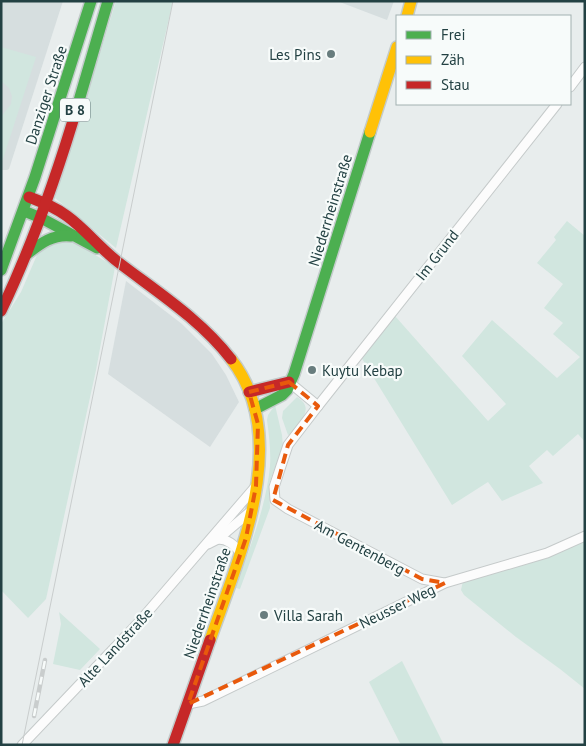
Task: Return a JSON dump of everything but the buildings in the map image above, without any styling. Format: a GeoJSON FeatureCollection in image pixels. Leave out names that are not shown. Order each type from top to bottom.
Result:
{"type":"FeatureCollection","features":[{"type":"Feature","properties":{"kind":"main road","name":"Danziger Straße"},"geometry":{"type":"LineString","coordinates":[[1,270],[29,197],[91,1]]}},
{"type":"Feature","properties":{"kind":"main road","name":"Danziger Straße"},"geometry":{"type":"LineString","coordinates":[[1,311],[27,254],[46,204],[108,1]]}},
{"type":"Feature","properties":{"kind":"main road"},"geometry":{"type":"LineString","coordinates":[[407,15],[412,1]]}},
{"type":"Feature","properties":{"kind":"main road","name":"Niederrheinstraße"},"geometry":{"type":"LineString","coordinates":[[255,409],[282,395],[287,390],[294,374],[396,50]]}},
{"type":"Feature","properties":{"kind":"main road"},"geometry":{"type":"LineString","coordinates":[[29,197],[46,204],[76,222],[110,255],[176,306],[221,346],[237,366],[249,392],[289,382]]}},
{"type":"Feature","properties":{"kind":"main road"},"geometry":{"type":"LineString","coordinates":[[24,211],[41,218],[110,255]]}},
{"type":"Feature","properties":{"kind":"main road"},"geometry":{"type":"LineString","coordinates":[[27,254],[43,240],[57,234],[75,236]]}},
{"type":"Feature","properties":{"kind":"main road","name":"Niederrheinstraße"},"geometry":{"type":"LineString","coordinates":[[173,745],[246,538],[256,486],[259,447],[258,424],[249,392]]}},
{"type":"Feature","properties":{"kind":"street"},"geometry":{"type":"LineString","coordinates":[[571,86],[585,67]]}},
{"type":"Feature","properties":{"kind":"street","name":"Im Grund"},"geometry":{"type":"LineString","coordinates":[[318,406],[556,105]]}},
{"type":"Feature","properties":{"kind":"street"},"geometry":{"type":"LineString","coordinates":[[289,382],[318,406]]}},
{"type":"Feature","properties":{"kind":"street","name":"Am Gentenberg"},"geometry":{"type":"LineString","coordinates":[[318,406],[288,445],[274,487],[273,498],[277,503],[422,579],[445,583]]}},
{"type":"Feature","properties":{"kind":"street","name":"Alte Landstraße"},"geometry":{"type":"LineString","coordinates":[[22,745],[139,622],[256,486]]}},
{"type":"Feature","properties":{"kind":"street","name":"Alte Landstraße"},"geometry":{"type":"LineString","coordinates":[[204,546],[218,539],[251,511]]}},
{"type":"Feature","properties":{"kind":"street","name":"Neusser Weg"},"geometry":{"type":"LineString","coordinates":[[188,704],[202,700],[445,583],[547,553],[585,536]]}},
{"type":"Feature","properties":{"kind":"street"},"geometry":{"type":"LineString","coordinates":[[218,539],[224,539],[231,543],[241,553]]}},
{"type":"Feature","properties":{"kind":"highlighted area"},"geometry":{"type":"Polygon","coordinates":[[[289,382],[318,406],[288,445],[273,500],[422,579],[445,583],[188,704],[246,538],[256,486],[258,424],[249,392],[289,382]]]}},
{"type":"Feature","properties":{"kind":"shaded area"},"geometry":{"type":"Polygon","coordinates":[[[1,1],[63,1],[9,169],[7,170],[1,170],[1,1]]]}},
{"type":"Feature","properties":{"kind":"shaded area"},"geometry":{"type":"Polygon","coordinates":[[[337,1],[394,1],[387,20],[337,1]]]}},
{"type":"Feature","properties":{"kind":"shaded area"},"geometry":{"type":"Polygon","coordinates":[[[126,281],[182,324],[212,354],[226,375],[239,402],[210,447],[108,374],[126,281]]]}},
{"type":"Feature","properties":{"kind":"green space"},"geometry":{"type":"Polygon","coordinates":[[[116,1],[173,1],[116,248],[55,198],[116,1]]]}},
{"type":"Feature","properties":{"kind":"green space"},"geometry":{"type":"Polygon","coordinates":[[[1,47],[36,57],[1,165],[1,117],[11,104],[12,96],[9,88],[1,81],[1,47]]]}},
{"type":"Feature","properties":{"kind":"green space"},"geometry":{"type":"Polygon","coordinates":[[[567,221],[585,236],[585,442],[578,434],[553,456],[547,450],[529,466],[543,483],[502,501],[488,482],[452,505],[361,357],[395,316],[488,421],[506,404],[462,356],[492,320],[557,378],[580,357],[553,334],[563,323],[544,308],[563,284],[537,263],[556,240],[554,237],[567,221]]]}},
{"type":"Feature","properties":{"kind":"green space"},"geometry":{"type":"Polygon","coordinates":[[[51,241],[74,242],[115,267],[96,370],[46,599],[28,618],[1,590],[1,324],[21,292],[40,250],[51,241]]]}},
{"type":"Feature","properties":{"kind":"green space"},"geometry":{"type":"Polygon","coordinates":[[[297,397],[305,405],[306,410],[292,433],[288,435],[282,418],[283,411],[297,397]]]}},
{"type":"Feature","properties":{"kind":"green space"},"geometry":{"type":"Polygon","coordinates":[[[275,405],[283,446],[269,484],[270,508],[240,589],[236,588],[256,528],[268,482],[270,455],[267,420],[275,405]]]}},
{"type":"Feature","properties":{"kind":"green space"},"geometry":{"type":"Polygon","coordinates":[[[585,540],[585,689],[516,637],[464,595],[461,590],[463,581],[546,557],[585,540]]]}},
{"type":"Feature","properties":{"kind":"green space"},"geometry":{"type":"Polygon","coordinates":[[[59,612],[100,649],[80,670],[53,664],[61,624],[59,612]]]}},
{"type":"Feature","properties":{"kind":"green space"},"geometry":{"type":"Polygon","coordinates":[[[402,661],[444,745],[401,745],[369,682],[402,661]]]}},
{"type":"Feature","properties":{"kind":"tram line"},"geometry":{"type":"LineString","coordinates":[[22,745],[173,1]]}},
{"type":"Feature","properties":{"kind":"railway"},"geometry":{"type":"LineString","coordinates":[[34,716],[45,660]]}},
{"type":"Feature","properties":{"kind":"traffic: fast"},"geometry":{"type":"LineString","coordinates":[[1,270],[35,177],[91,1]]}},
{"type":"Feature","properties":{"kind":"traffic: fast"},"geometry":{"type":"LineString","coordinates":[[78,104],[108,1]]}},
{"type":"Feature","properties":{"kind":"traffic: fast"},"geometry":{"type":"LineString","coordinates":[[255,409],[282,395],[287,390],[294,374],[370,132]]}},
{"type":"Feature","properties":{"kind":"traffic: fast"},"geometry":{"type":"LineString","coordinates":[[24,211],[97,248]]}},
{"type":"Feature","properties":{"kind":"traffic: fast"},"geometry":{"type":"LineString","coordinates":[[27,254],[42,243],[53,238],[71,236]]}},
{"type":"Feature","properties":{"kind":"traffic: slow"},"geometry":{"type":"LineString","coordinates":[[407,15],[411,1]]}},
{"type":"Feature","properties":{"kind":"traffic: slow"},"geometry":{"type":"LineString","coordinates":[[370,132],[396,50]]}},
{"type":"Feature","properties":{"kind":"traffic: slow"},"geometry":{"type":"LineString","coordinates":[[210,640],[246,535],[255,498],[259,461],[258,425],[249,390],[231,359]]}},
{"type":"Feature","properties":{"kind":"traffic: jam"},"geometry":{"type":"LineString","coordinates":[[1,311],[44,209],[78,104]]}},
{"type":"Feature","properties":{"kind":"traffic: jam"},"geometry":{"type":"LineString","coordinates":[[29,197],[53,207],[74,221],[118,262],[163,295],[206,331],[231,359]]}},
{"type":"Feature","properties":{"kind":"traffic: jam"},"geometry":{"type":"LineString","coordinates":[[249,392],[289,382]]}},
{"type":"Feature","properties":{"kind":"traffic: jam"},"geometry":{"type":"LineString","coordinates":[[173,745],[210,640]]}},
{"type":"Feature","properties":{"kind":"place","name":"Les Pins"},"geometry":{"type":"Point","coordinates":[331,54]}},
{"type":"Feature","properties":{"kind":"place","name":"Kuytu Kebap"},"geometry":{"type":"Point","coordinates":[312,370]}},
{"type":"Feature","properties":{"kind":"place","name":"Villa Sarah"},"geometry":{"type":"Point","coordinates":[264,615]}}]}
